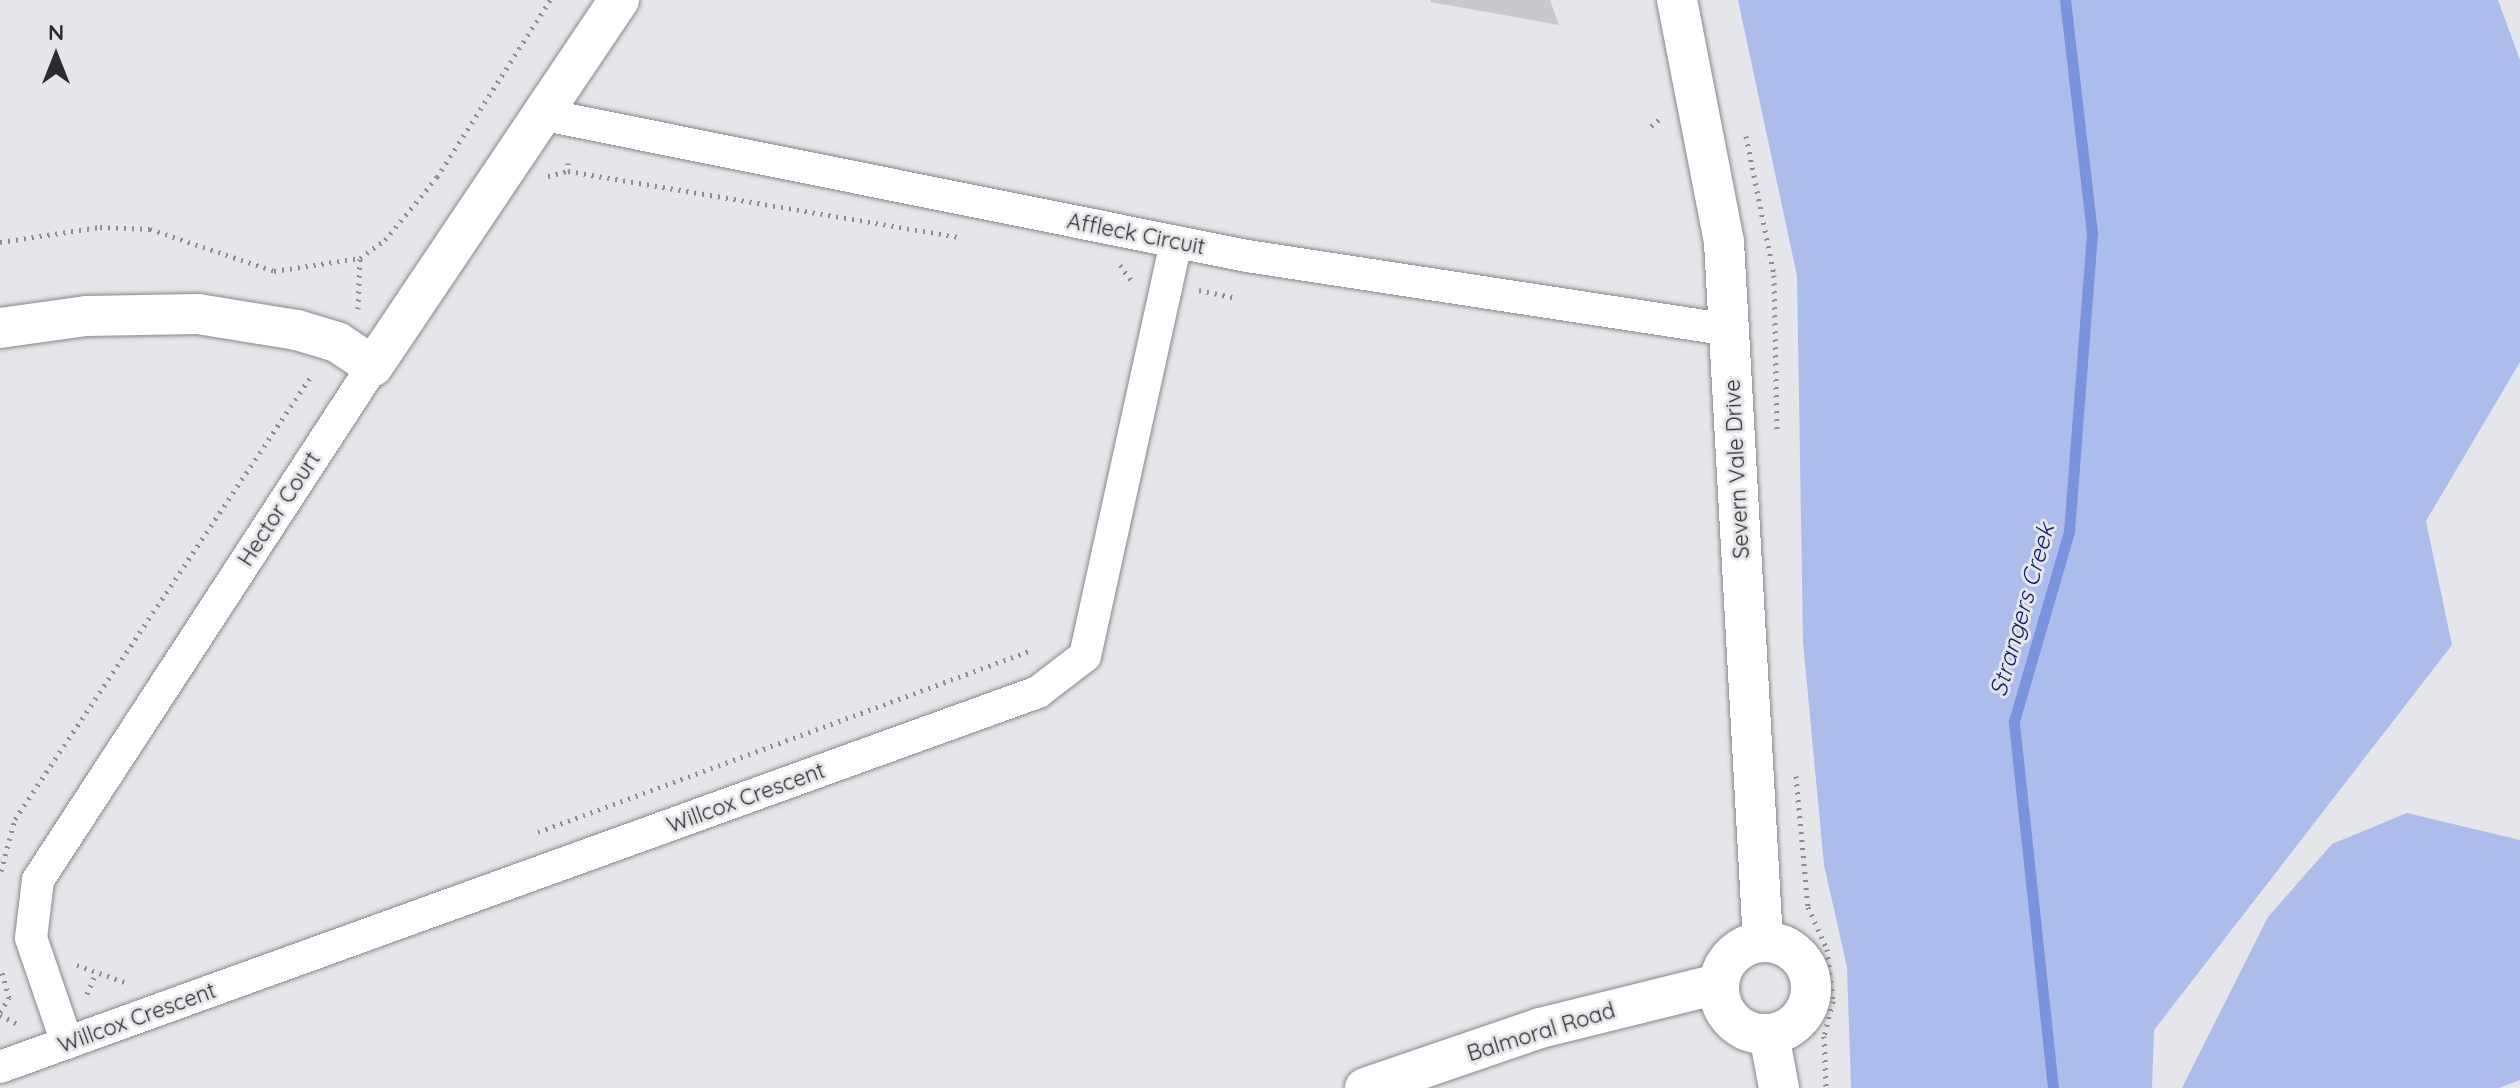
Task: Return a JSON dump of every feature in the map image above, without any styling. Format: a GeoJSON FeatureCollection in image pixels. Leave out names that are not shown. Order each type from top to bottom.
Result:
{"type":"FeatureCollection","features":[{"type":"Feature","properties":{"kind":"street","name":"Hector Court"},"geometry":{"type":"LineString","coordinates":[[67,1043],[31,938],[38,880],[373,366],[545,115],[619,0]]}},
{"type":"Feature","properties":{"kind":"street","name":"Severn Vale Drive"},"geometry":{"type":"LineString","coordinates":[[1677,0],[1724,242],[1763,941]]}},
{"type":"Feature","properties":{"kind":"street","name":"Affleck Circuit"},"geometry":{"type":"LineString","coordinates":[[545,115],[1176,242],[1731,330]]}},
{"type":"Feature","properties":{"kind":"street","name":"Willcox Crescent"},"geometry":{"type":"LineString","coordinates":[[0,1067],[1038,692],[1085,656],[1176,242]]}},
{"type":"Feature","properties":{"kind":"street"},"geometry":{"type":"LineString","coordinates":[[0,328],[86,316],[198,314],[297,330],[337,342],[373,366]]}},
{"type":"Feature","properties":{"kind":"street"},"geometry":{"type":"LineString","coordinates":[[1763,941],[1798,955],[1812,992],[1793,1024],[1769,1034],[1727,1015],[1718,984],[1738,950],[1763,941]]}},
{"type":"Feature","properties":{"kind":"street","name":"Balmoral Road"},"geometry":{"type":"LineString","coordinates":[[1365,1088],[1540,1028],[1718,984]]}},
{"type":"Feature","properties":{"kind":"street"},"geometry":{"type":"LineString","coordinates":[[1769,1034],[1779,1088]]}},
{"type":"Feature","properties":{"kind":"path"},"geometry":{"type":"LineString","coordinates":[[0,242],[50,232],[138,229],[274,271],[360,258],[385,240],[437,177],[550,0]]}},
{"type":"Feature","properties":{"kind":"path"},"geometry":{"type":"LineString","coordinates":[[1744,124],[1774,275],[1777,442]]}},
{"type":"Feature","properties":{"kind":"path"},"geometry":{"type":"LineString","coordinates":[[568,163],[568,171]]}},
{"type":"Feature","properties":{"kind":"path"},"geometry":{"type":"LineString","coordinates":[[541,178],[568,171],[961,237]]}},
{"type":"Feature","properties":{"kind":"path"},"geometry":{"type":"LineString","coordinates":[[358,313],[360,258]]}},
{"type":"Feature","properties":{"kind":"path"},"geometry":{"type":"LineString","coordinates":[[1103,261],[1119,264],[1141,294]]}},
{"type":"Feature","properties":{"kind":"path"},"geometry":{"type":"LineString","coordinates":[[0,877],[15,819],[317,367],[306,361]]}},
{"type":"Feature","properties":{"kind":"path"},"geometry":{"type":"LineString","coordinates":[[525,836],[1044,646]]}},
{"type":"Feature","properties":{"kind":"path"},"geometry":{"type":"LineString","coordinates":[[1795,766],[1808,907],[1827,949],[1831,988],[1826,1088]]}},
{"type":"Feature","properties":{"kind":"path"},"geometry":{"type":"LineString","coordinates":[[73,953],[87,969],[126,983],[140,978]]}},
{"type":"Feature","properties":{"kind":"path"},"geometry":{"type":"LineString","coordinates":[[0,964],[9,998],[0,1012]]}},
{"type":"Feature","properties":{"kind":"shaded area"},"geometry":{"type":"Polygon","coordinates":[[[1738,0],[2498,0],[2520,60],[2520,362],[2426,521],[2452,645],[2154,1030],[2152,1088],[1851,1088],[1847,967],[1824,865],[1803,642],[1797,276],[1738,0]]]}},
{"type":"Feature","properties":{"kind":"shaded area"},"geometry":{"type":"Polygon","coordinates":[[[2407,813],[2520,840],[2520,1080],[2499,1088],[2182,1088],[2268,917],[2332,844],[2407,813]]]}},
{"type":"Feature","properties":{"kind":"building"},"geometry":{"type":"Polygon","coordinates":[[[1431,0],[1550,0],[1559,25],[1430,2],[1431,0]]]}},
{"type":"Feature","properties":{"kind":"waterway","name":"Strangers Creek"},"geometry":{"type":"LineString","coordinates":[[2053,1088],[2014,721],[2069,532],[2092,233],[2065,0]]}}]}
